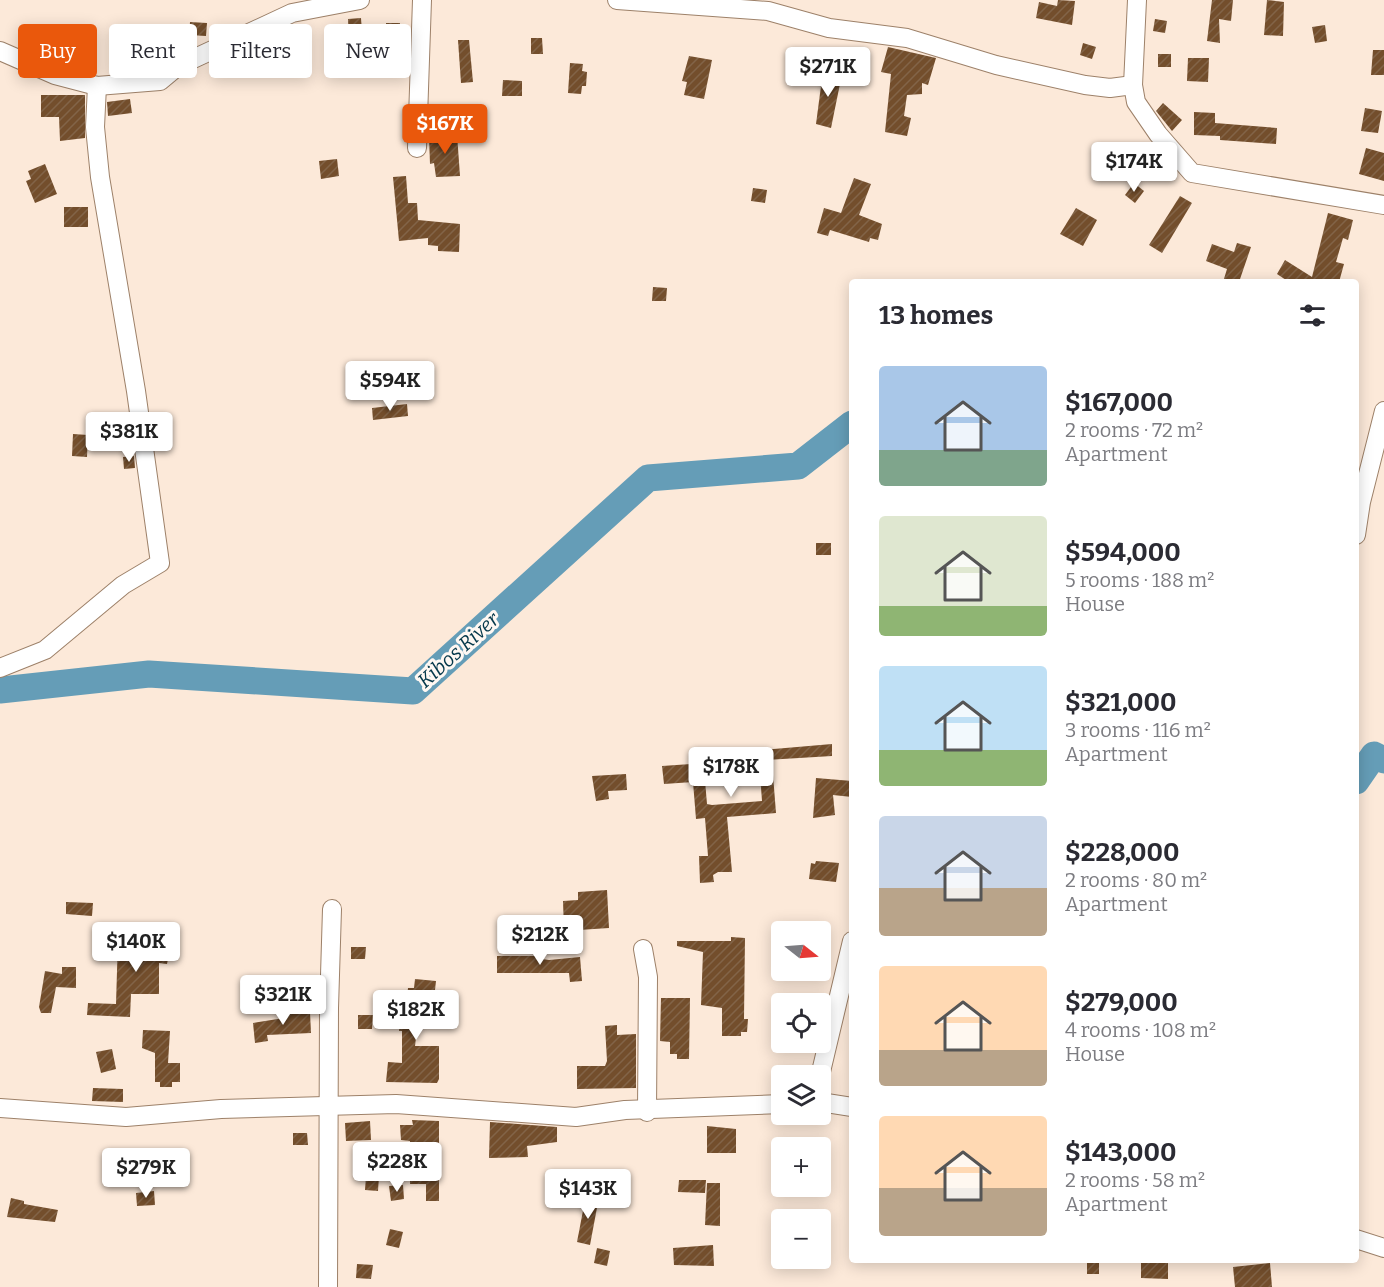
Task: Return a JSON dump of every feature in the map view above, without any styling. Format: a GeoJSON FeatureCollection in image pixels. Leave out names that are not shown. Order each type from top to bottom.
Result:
{"type":"FeatureCollection","features":[{"type":"Feature","properties":{"kind":"street"},"geometry":{"type":"LineString","coordinates":[[0,51],[55,75],[97,86],[160,81],[178,66],[292,13],[360,0]]}},
{"type":"Feature","properties":{"kind":"street"},"geometry":{"type":"LineString","coordinates":[[417,148],[422,0]]}},
{"type":"Feature","properties":{"kind":"street"},"geometry":{"type":"LineString","coordinates":[[617,0],[768,11],[830,28],[907,38],[996,64],[1086,85],[1110,88],[1133,85]]}},
{"type":"Feature","properties":{"kind":"street"},"geometry":{"type":"LineString","coordinates":[[1137,0],[1133,85],[1136,102],[1146,118],[1192,173],[1384,205]]}},
{"type":"Feature","properties":{"kind":"street"},"geometry":{"type":"LineString","coordinates":[[0,668],[29,659],[45,650],[123,585],[160,563],[136,391],[100,177],[95,127],[97,86]]}},
{"type":"Feature","properties":{"kind":"street"},"geometry":{"type":"LineString","coordinates":[[1359,515],[1384,411]]}},
{"type":"Feature","properties":{"kind":"street"},"geometry":{"type":"LineString","coordinates":[[328,1287],[329,1008],[332,909]]}},
{"type":"Feature","properties":{"kind":"street"},"geometry":{"type":"LineString","coordinates":[[643,949],[648,977],[647,1112]]}},
{"type":"Feature","properties":{"kind":"street"},"geometry":{"type":"LineString","coordinates":[[823,1065],[849,954]]}},
{"type":"Feature","properties":{"kind":"street"},"geometry":{"type":"LineString","coordinates":[[0,1108],[71,1115],[126,1117],[221,1109],[396,1104],[576,1117],[625,1110],[647,1112],[771,1105]]}},
{"type":"Feature","properties":{"kind":"street"},"geometry":{"type":"LineString","coordinates":[[831,1104],[849,1107]]}},
{"type":"Feature","properties":{"kind":"street"},"geometry":{"type":"LineString","coordinates":[[1359,1240],[1384,1248]]}},
{"type":"Feature","properties":{"kind":"building"},"geometry":{"type":"Polygon","coordinates":[[[1058,0],[1075,1],[1072,25],[1036,18],[1039,2],[1057,6],[1058,0]]]}},
{"type":"Feature","properties":{"kind":"building"},"geometry":{"type":"Polygon","coordinates":[[[1212,0],[1233,0],[1231,21],[1219,19],[1220,43],[1207,41],[1212,0]]]}},
{"type":"Feature","properties":{"kind":"building"},"geometry":{"type":"Polygon","coordinates":[[[1267,0],[1284,2],[1283,36],[1264,35],[1267,0]]]}},
{"type":"Feature","properties":{"kind":"building"},"geometry":{"type":"Polygon","coordinates":[[[361,18],[361,24],[348,24],[348,19],[361,18]]]}},
{"type":"Feature","properties":{"kind":"building"},"geometry":{"type":"Polygon","coordinates":[[[1155,19],[1167,21],[1165,33],[1153,31],[1155,19]]]}},
{"type":"Feature","properties":{"kind":"building"},"geometry":{"type":"Polygon","coordinates":[[[190,22],[207,23],[206,36],[197,35],[197,24],[190,24],[190,22]]]}},
{"type":"Feature","properties":{"kind":"building"},"geometry":{"type":"Polygon","coordinates":[[[1325,25],[1327,41],[1315,43],[1312,27],[1325,25]]]}},
{"type":"Feature","properties":{"kind":"building"},"geometry":{"type":"Polygon","coordinates":[[[531,38],[542,38],[543,54],[531,54],[531,38]]]}},
{"type":"Feature","properties":{"kind":"building"},"geometry":{"type":"Polygon","coordinates":[[[458,40],[469,40],[473,82],[461,83],[458,40]]]}},
{"type":"Feature","properties":{"kind":"building"},"geometry":{"type":"Polygon","coordinates":[[[1083,43],[1096,47],[1092,59],[1080,55],[1083,43]]]}},
{"type":"Feature","properties":{"kind":"building"},"geometry":{"type":"Polygon","coordinates":[[[888,47],[936,58],[928,85],[922,83],[922,94],[907,95],[904,116],[911,118],[907,136],[885,132],[891,74],[881,72],[888,47]]]}},
{"type":"Feature","properties":{"kind":"building"},"geometry":{"type":"Polygon","coordinates":[[[1373,50],[1384,50],[1384,75],[1371,75],[1373,50]]]}},
{"type":"Feature","properties":{"kind":"building"},"geometry":{"type":"Polygon","coordinates":[[[1158,54],[1171,54],[1171,67],[1158,67],[1158,54]]]}},
{"type":"Feature","properties":{"kind":"building"},"geometry":{"type":"Polygon","coordinates":[[[689,56],[712,60],[704,99],[684,95],[687,82],[682,81],[689,56]]]}},
{"type":"Feature","properties":{"kind":"building"},"geometry":{"type":"Polygon","coordinates":[[[1188,58],[1209,58],[1208,82],[1187,81],[1188,58]]]}},
{"type":"Feature","properties":{"kind":"building"},"geometry":{"type":"Polygon","coordinates":[[[570,63],[583,64],[582,71],[587,72],[586,86],[582,86],[581,94],[568,93],[570,63]]]}},
{"type":"Feature","properties":{"kind":"building"},"geometry":{"type":"Polygon","coordinates":[[[823,71],[842,74],[831,128],[816,124],[823,71]]]}},
{"type":"Feature","properties":{"kind":"building"},"geometry":{"type":"Polygon","coordinates":[[[503,80],[522,81],[522,96],[502,96],[503,80]]]}},
{"type":"Feature","properties":{"kind":"building"},"geometry":{"type":"Polygon","coordinates":[[[41,95],[85,95],[85,138],[60,141],[59,117],[41,117],[41,95]]]}},
{"type":"Feature","properties":{"kind":"building"},"geometry":{"type":"Polygon","coordinates":[[[130,99],[132,113],[108,116],[107,102],[130,99]]]}},
{"type":"Feature","properties":{"kind":"building"},"geometry":{"type":"Polygon","coordinates":[[[1163,103],[1182,120],[1172,131],[1156,111],[1163,103]]]}},
{"type":"Feature","properties":{"kind":"building"},"geometry":{"type":"Polygon","coordinates":[[[1365,108],[1382,111],[1378,133],[1361,131],[1365,108]]]}},
{"type":"Feature","properties":{"kind":"building"},"geometry":{"type":"Polygon","coordinates":[[[1194,112],[1215,113],[1215,123],[1277,128],[1276,144],[1220,140],[1220,136],[1194,135],[1194,112]]]}},
{"type":"Feature","properties":{"kind":"building"},"geometry":{"type":"Polygon","coordinates":[[[457,134],[460,176],[436,177],[434,163],[430,164],[429,137],[457,134]]]}},
{"type":"Feature","properties":{"kind":"building"},"geometry":{"type":"Polygon","coordinates":[[[1366,148],[1384,153],[1384,181],[1359,174],[1366,148]]]}},
{"type":"Feature","properties":{"kind":"building"},"geometry":{"type":"Polygon","coordinates":[[[337,159],[339,176],[321,179],[319,161],[337,159]]]}},
{"type":"Feature","properties":{"kind":"building"},"geometry":{"type":"Polygon","coordinates":[[[45,164],[57,194],[35,203],[26,181],[31,179],[28,171],[45,164]]]}},
{"type":"Feature","properties":{"kind":"building"},"geometry":{"type":"Polygon","coordinates":[[[406,176],[408,203],[417,203],[418,220],[460,224],[459,252],[438,251],[438,246],[428,245],[428,238],[399,241],[393,177],[406,176]]]}},
{"type":"Feature","properties":{"kind":"building"},"geometry":{"type":"Polygon","coordinates":[[[854,178],[871,184],[859,215],[882,224],[878,240],[870,238],[869,242],[830,230],[828,236],[817,233],[824,208],[841,213],[854,178]]]}},
{"type":"Feature","properties":{"kind":"building"},"geometry":{"type":"Polygon","coordinates":[[[1134,183],[1144,191],[1135,203],[1125,195],[1134,183]]]}},
{"type":"Feature","properties":{"kind":"building"},"geometry":{"type":"Polygon","coordinates":[[[753,188],[767,190],[765,203],[751,201],[753,188]]]}},
{"type":"Feature","properties":{"kind":"building"},"geometry":{"type":"Polygon","coordinates":[[[1180,196],[1192,203],[1162,253],[1149,245],[1180,196]]]}},
{"type":"Feature","properties":{"kind":"building"},"geometry":{"type":"Polygon","coordinates":[[[64,207],[88,207],[88,227],[64,227],[64,207]]]}},
{"type":"Feature","properties":{"kind":"building"},"geometry":{"type":"Polygon","coordinates":[[[1076,208],[1097,220],[1083,246],[1060,234],[1076,208]]]}},
{"type":"Feature","properties":{"kind":"building"},"geometry":{"type":"Polygon","coordinates":[[[1328,213],[1353,220],[1348,240],[1343,238],[1336,262],[1344,264],[1340,279],[1284,279],[1277,274],[1285,260],[1312,277],[1328,213]]]}},
{"type":"Feature","properties":{"kind":"building"},"geometry":{"type":"Polygon","coordinates":[[[1237,243],[1251,247],[1240,279],[1224,279],[1227,269],[1206,261],[1212,244],[1234,252],[1237,243]]]}},
{"type":"Feature","properties":{"kind":"building"},"geometry":{"type":"Polygon","coordinates":[[[653,287],[667,288],[666,301],[652,301],[653,287]]]}},
{"type":"Feature","properties":{"kind":"building"},"geometry":{"type":"Polygon","coordinates":[[[407,404],[408,416],[373,420],[372,408],[407,404]]]}},
{"type":"Feature","properties":{"kind":"building"},"geometry":{"type":"Polygon","coordinates":[[[73,434],[88,435],[87,457],[72,456],[73,434]]]}},
{"type":"Feature","properties":{"kind":"building"},"geometry":{"type":"Polygon","coordinates":[[[134,456],[135,468],[124,469],[123,457],[134,456]]]}},
{"type":"Feature","properties":{"kind":"building"},"geometry":{"type":"Polygon","coordinates":[[[816,543],[831,543],[831,555],[816,555],[816,543]]]}},
{"type":"Feature","properties":{"kind":"building"},"geometry":{"type":"Polygon","coordinates":[[[832,744],[832,756],[751,761],[751,764],[704,769],[707,804],[712,805],[762,801],[760,774],[773,775],[776,813],[727,817],[732,872],[718,872],[713,875],[714,882],[700,883],[699,856],[708,856],[705,818],[696,819],[693,782],[664,784],[662,766],[691,764],[691,756],[832,744]]]}},
{"type":"Feature","properties":{"kind":"building"},"geometry":{"type":"Polygon","coordinates":[[[626,774],[627,790],[608,791],[609,799],[596,801],[592,776],[626,774]]]}},
{"type":"Feature","properties":{"kind":"building"},"geometry":{"type":"Polygon","coordinates":[[[816,778],[849,781],[849,797],[833,795],[835,815],[813,818],[816,778]]]}},
{"type":"Feature","properties":{"kind":"building"},"geometry":{"type":"Polygon","coordinates":[[[816,861],[839,863],[836,882],[809,879],[811,863],[815,864],[816,861]]]}},
{"type":"Feature","properties":{"kind":"building"},"geometry":{"type":"Polygon","coordinates":[[[607,890],[609,928],[564,931],[563,901],[578,900],[578,892],[607,890]]]}},
{"type":"Feature","properties":{"kind":"building"},"geometry":{"type":"Polygon","coordinates":[[[66,902],[93,903],[92,916],[66,914],[66,902]]]}},
{"type":"Feature","properties":{"kind":"building"},"geometry":{"type":"Polygon","coordinates":[[[149,937],[177,939],[175,960],[168,959],[167,964],[159,963],[159,994],[131,994],[130,1017],[87,1015],[88,1003],[116,1004],[118,938],[148,939],[149,937]]]}},
{"type":"Feature","properties":{"kind":"building"},"geometry":{"type":"Polygon","coordinates":[[[731,937],[745,938],[744,1019],[748,1019],[747,1032],[741,1032],[741,1036],[722,1036],[722,1008],[701,1005],[703,952],[677,946],[677,941],[731,941],[731,937]]]}},
{"type":"Feature","properties":{"kind":"building"},"geometry":{"type":"Polygon","coordinates":[[[351,947],[366,947],[365,959],[351,959],[351,947]]]}},
{"type":"Feature","properties":{"kind":"building"},"geometry":{"type":"Polygon","coordinates":[[[497,956],[542,956],[542,959],[549,960],[580,957],[582,981],[570,982],[569,973],[497,973],[497,956]]]}},
{"type":"Feature","properties":{"kind":"building"},"geometry":{"type":"Polygon","coordinates":[[[62,967],[76,967],[76,988],[56,987],[51,1013],[41,1013],[39,1007],[45,971],[62,974],[62,967]]]}},
{"type":"Feature","properties":{"kind":"building"},"geometry":{"type":"Polygon","coordinates":[[[415,979],[436,981],[433,1008],[420,1006],[415,1046],[439,1046],[439,1079],[437,1083],[386,1082],[388,1062],[402,1063],[402,1031],[399,1031],[401,1017],[405,1018],[408,988],[414,988],[415,979]]]}},
{"type":"Feature","properties":{"kind":"building"},"geometry":{"type":"Polygon","coordinates":[[[661,998],[690,998],[689,1059],[677,1059],[677,1054],[670,1054],[670,1042],[660,1041],[661,998]]]}},
{"type":"Feature","properties":{"kind":"building"},"geometry":{"type":"Polygon","coordinates":[[[310,1012],[311,1033],[267,1035],[268,1041],[255,1043],[253,1023],[284,1018],[284,1013],[310,1012]]]}},
{"type":"Feature","properties":{"kind":"building"},"geometry":{"type":"Polygon","coordinates":[[[358,1015],[373,1015],[372,1029],[358,1029],[358,1015]]]}},
{"type":"Feature","properties":{"kind":"building"},"geometry":{"type":"Polygon","coordinates":[[[617,1025],[617,1035],[636,1034],[636,1088],[577,1089],[577,1066],[605,1066],[607,1061],[605,1026],[617,1025]]]}},
{"type":"Feature","properties":{"kind":"building"},"geometry":{"type":"Polygon","coordinates":[[[143,1030],[170,1031],[168,1063],[180,1063],[180,1082],[172,1082],[172,1087],[160,1087],[160,1082],[155,1082],[155,1053],[142,1048],[143,1030]]]}},
{"type":"Feature","properties":{"kind":"building"},"geometry":{"type":"Polygon","coordinates":[[[112,1049],[116,1069],[101,1073],[96,1052],[112,1049]]]}},
{"type":"Feature","properties":{"kind":"building"},"geometry":{"type":"Polygon","coordinates":[[[93,1088],[123,1089],[123,1102],[92,1101],[93,1088]]]}},
{"type":"Feature","properties":{"kind":"building"},"geometry":{"type":"Polygon","coordinates":[[[412,1120],[439,1121],[439,1201],[426,1201],[426,1184],[410,1184],[410,1141],[401,1140],[400,1125],[413,1125],[412,1120]]]}},
{"type":"Feature","properties":{"kind":"building"},"geometry":{"type":"Polygon","coordinates":[[[370,1121],[371,1140],[346,1141],[345,1123],[370,1121]]]}},
{"type":"Feature","properties":{"kind":"building"},"geometry":{"type":"Polygon","coordinates":[[[490,1122],[557,1127],[557,1142],[527,1146],[528,1157],[489,1158],[490,1122]]]}},
{"type":"Feature","properties":{"kind":"building"},"geometry":{"type":"Polygon","coordinates":[[[707,1126],[736,1129],[736,1153],[707,1153],[707,1126]]]}},
{"type":"Feature","properties":{"kind":"building"},"geometry":{"type":"Polygon","coordinates":[[[293,1133],[307,1133],[308,1145],[293,1145],[293,1133]]]}},
{"type":"Feature","properties":{"kind":"building"},"geometry":{"type":"Polygon","coordinates":[[[174,1154],[175,1166],[160,1168],[159,1155],[174,1154]]]}},
{"type":"Feature","properties":{"kind":"building"},"geometry":{"type":"Polygon","coordinates":[[[366,1176],[379,1176],[378,1191],[365,1190],[366,1176]]]}},
{"type":"Feature","properties":{"kind":"building"},"geometry":{"type":"Polygon","coordinates":[[[679,1180],[706,1180],[705,1193],[678,1192],[679,1180]]]}},
{"type":"Feature","properties":{"kind":"building"},"geometry":{"type":"Polygon","coordinates":[[[707,1183],[720,1183],[720,1226],[705,1225],[707,1183]]]}},
{"type":"Feature","properties":{"kind":"building"},"geometry":{"type":"Polygon","coordinates":[[[403,1185],[404,1199],[391,1201],[389,1186],[403,1185]]]}},
{"type":"Feature","properties":{"kind":"building"},"geometry":{"type":"Polygon","coordinates":[[[154,1191],[155,1205],[137,1206],[136,1193],[154,1191]]]}},
{"type":"Feature","properties":{"kind":"building"},"geometry":{"type":"Polygon","coordinates":[[[586,1195],[599,1197],[590,1245],[577,1242],[586,1195]]]}},
{"type":"Feature","properties":{"kind":"building"},"geometry":{"type":"Polygon","coordinates":[[[11,1198],[24,1201],[24,1204],[58,1210],[55,1222],[7,1217],[11,1198]]]}},
{"type":"Feature","properties":{"kind":"building"},"geometry":{"type":"Polygon","coordinates":[[[390,1229],[403,1232],[399,1248],[386,1245],[390,1229]]]}},
{"type":"Feature","properties":{"kind":"building"},"geometry":{"type":"Polygon","coordinates":[[[713,1245],[714,1266],[674,1265],[673,1248],[713,1245]]]}},
{"type":"Feature","properties":{"kind":"building"},"geometry":{"type":"Polygon","coordinates":[[[597,1248],[610,1251],[607,1266],[594,1263],[597,1248]]]}},
{"type":"Feature","properties":{"kind":"building"},"geometry":{"type":"Polygon","coordinates":[[[1087,1263],[1099,1263],[1099,1274],[1087,1274],[1087,1263]]]}},
{"type":"Feature","properties":{"kind":"building"},"geometry":{"type":"Polygon","coordinates":[[[1141,1263],[1168,1263],[1168,1279],[1141,1278],[1141,1263]]]}},
{"type":"Feature","properties":{"kind":"building"},"geometry":{"type":"Polygon","coordinates":[[[1270,1263],[1272,1287],[1235,1287],[1233,1267],[1270,1263]]]}},
{"type":"Feature","properties":{"kind":"building"},"geometry":{"type":"Polygon","coordinates":[[[357,1264],[373,1265],[371,1279],[356,1278],[357,1264]]]}},
{"type":"Feature","properties":{"kind":"waterway","name":"Kibos River"},"geometry":{"type":"LineString","coordinates":[[0,690],[149,674],[413,691],[648,478],[798,466],[849,426]]}},
{"type":"Feature","properties":{"kind":"waterway","name":"Kibos River"},"geometry":{"type":"LineString","coordinates":[[1359,777],[1374,755],[1384,760]]}}]}
